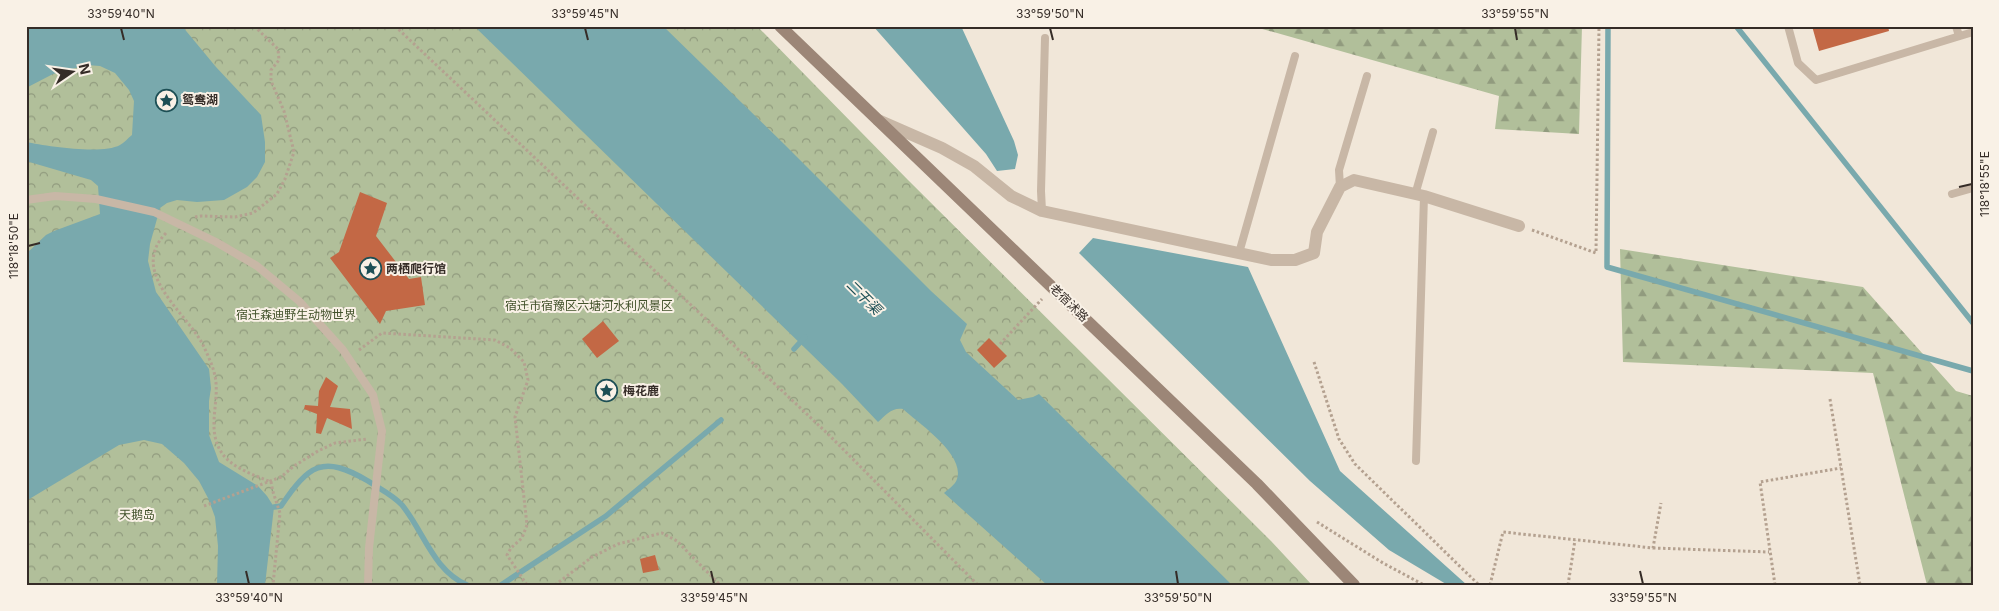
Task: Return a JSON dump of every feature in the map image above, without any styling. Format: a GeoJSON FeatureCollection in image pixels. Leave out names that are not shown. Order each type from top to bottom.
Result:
{"type":"FeatureCollection","features":[{"type":"Feature","properties":{"kind":"main road","name":"老宿沭路"},"geometry":{"type":"LineString","coordinates":[[780,26],[1258,484],[1354,585]]}},
{"type":"Feature","properties":{"kind":"street"},"geometry":{"type":"LineString","coordinates":[[878,120],[942,148],[974,166],[1011,196],[1042,211],[1271,260],[1295,260],[1314,253],[1317,232],[1340,187],[1354,180],[1420,195],[1519,226]]}},
{"type":"Feature","properties":{"kind":"lane"},"geometry":{"type":"LineString","coordinates":[[1788,26],[1798,63],[1816,80],[1973,32]]}},
{"type":"Feature","properties":{"kind":"lane"},"geometry":{"type":"LineString","coordinates":[[1956,26],[1958,36]]}},
{"type":"Feature","properties":{"kind":"lane"},"geometry":{"type":"LineString","coordinates":[[1042,211],[1040,191],[1045,38]]}},
{"type":"Feature","properties":{"kind":"lane"},"geometry":{"type":"LineString","coordinates":[[1239,253],[1295,56]]}},
{"type":"Feature","properties":{"kind":"lane"},"geometry":{"type":"LineString","coordinates":[[1340,187],[1339,170],[1367,76]]}},
{"type":"Feature","properties":{"kind":"lane"},"geometry":{"type":"LineString","coordinates":[[1416,461],[1420,195],[1433,132]]}},
{"type":"Feature","properties":{"kind":"lane"},"geometry":{"type":"LineString","coordinates":[[1952,194],[1973,188]]}},
{"type":"Feature","properties":{"kind":"lane"},"geometry":{"type":"LineString","coordinates":[[26,200],[55,196],[96,199],[154,212],[216,242],[257,266],[298,301],[349,358],[373,395],[382,431],[375,477],[368,585]]}},
{"type":"Feature","properties":{"kind":"path"},"geometry":{"type":"LineString","coordinates":[[254,26],[278,49],[279,60],[271,70],[271,81],[284,111],[294,152],[285,179],[277,194],[253,213],[235,217],[201,216],[176,223],[160,239],[155,251],[155,268],[158,283],[203,344],[215,374],[215,438],[220,451],[247,472],[271,482]]}},
{"type":"Feature","properties":{"kind":"path"},"geometry":{"type":"LineString","coordinates":[[395,26],[822,429],[978,585]]}},
{"type":"Feature","properties":{"kind":"path"},"geometry":{"type":"LineString","coordinates":[[1519,226],[1596,253],[1599,26]]}},
{"type":"Feature","properties":{"kind":"path"},"geometry":{"type":"LineString","coordinates":[[1000,344],[1052,288]]}},
{"type":"Feature","properties":{"kind":"path"},"geometry":{"type":"LineString","coordinates":[[349,358],[382,333],[495,340],[510,348],[524,362],[528,380],[515,417],[526,525],[522,538],[511,548],[507,555],[527,585]]}},
{"type":"Feature","properties":{"kind":"path"},"geometry":{"type":"LineString","coordinates":[[1314,362],[1339,439],[1355,464],[1479,585]]}},
{"type":"Feature","properties":{"kind":"path"},"geometry":{"type":"LineString","coordinates":[[1830,399],[1860,585]]}},
{"type":"Feature","properties":{"kind":"path"},"geometry":{"type":"LineString","coordinates":[[204,506],[282,478],[294,466],[335,443],[380,438]]}},
{"type":"Feature","properties":{"kind":"path"},"geometry":{"type":"LineString","coordinates":[[1775,585],[1760,482],[1841,468]]}},
{"type":"Feature","properties":{"kind":"path"},"geometry":{"type":"LineString","coordinates":[[271,482],[280,513],[273,585]]}},
{"type":"Feature","properties":{"kind":"path"},"geometry":{"type":"LineString","coordinates":[[1653,548],[1661,502]]}},
{"type":"Feature","properties":{"kind":"path"},"geometry":{"type":"LineString","coordinates":[[1316,521],[1383,563],[1424,585]]}},
{"type":"Feature","properties":{"kind":"path"},"geometry":{"type":"LineString","coordinates":[[1490,585],[1503,532],[1653,548],[1769,552]]}},
{"type":"Feature","properties":{"kind":"path"},"geometry":{"type":"LineString","coordinates":[[555,585],[592,557],[618,544],[662,533],[677,541],[720,585]]}},
{"type":"Feature","properties":{"kind":"path"},"geometry":{"type":"LineString","coordinates":[[1568,585],[1575,540]]}},
{"type":"Feature","properties":{"kind":"green space","name":"宿迁市宿豫区六塘河水利风景区"},"geometry":{"type":"Polygon","coordinates":[[[26,26],[757,26],[908,180],[1271,541],[1312,585],[26,585],[26,26]]]}},
{"type":"Feature","properties":{"kind":"green space"},"geometry":{"type":"Polygon","coordinates":[[[1252,26],[1582,26],[1579,134],[1495,129],[1499,96],[1252,26]]]}},
{"type":"Feature","properties":{"kind":"green space"},"geometry":{"type":"Polygon","coordinates":[[[1620,249],[1863,287],[1956,391],[1973,396],[1973,585],[1927,585],[1873,373],[1623,362],[1620,249]]]}},
{"type":"Feature","properties":{"kind":"water"},"geometry":{"type":"Polygon","coordinates":[[[26,26],[182,26],[216,67],[261,115],[265,142],[265,162],[257,177],[247,187],[224,200],[197,202],[177,200],[167,203],[160,208],[150,244],[148,261],[156,292],[209,369],[211,388],[209,435],[219,462],[258,486],[274,507],[265,585],[217,585],[218,546],[215,517],[208,498],[199,481],[184,463],[162,444],[144,440],[119,445],[26,501],[26,254],[46,235],[100,214],[98,186],[91,180],[26,161],[26,142],[88,150],[112,148],[120,145],[132,135],[134,101],[129,90],[115,73],[100,66],[87,65],[53,74],[26,88],[26,26]]]}},
{"type":"Feature","properties":{"kind":"water","name":"二干渠"},"geometry":{"type":"Polygon","coordinates":[[[474,26],[663,26],[931,291],[967,324],[960,340],[966,352],[1018,400],[1039,394],[1232,585],[1047,585],[944,493],[955,483],[958,473],[956,463],[950,452],[941,442],[903,409],[892,410],[878,422],[842,384],[474,26]]]}},
{"type":"Feature","properties":{"kind":"water"},"geometry":{"type":"Polygon","coordinates":[[[873,26],[961,26],[1014,141],[1018,155],[1015,169],[997,171],[986,154],[873,26]]]}},
{"type":"Feature","properties":{"kind":"water"},"geometry":{"type":"Polygon","coordinates":[[[1093,238],[1248,267],[1340,471],[1467,585],[1446,584],[1389,550],[1310,481],[1079,253],[1093,238]]]}},
{"type":"Feature","properties":{"kind":"building"},"geometry":{"type":"Polygon","coordinates":[[[1812,26],[1888,26],[1889,31],[1819,51],[1812,26]]]}},
{"type":"Feature","properties":{"kind":"building"},"geometry":{"type":"Polygon","coordinates":[[[360,192],[387,203],[376,236],[409,279],[421,277],[425,305],[386,311],[380,324],[330,258],[339,252],[360,192]]]}},
{"type":"Feature","properties":{"kind":"building"},"geometry":{"type":"Polygon","coordinates":[[[603,321],[619,341],[597,358],[582,339],[603,321]]]}},
{"type":"Feature","properties":{"kind":"building"},"geometry":{"type":"Polygon","coordinates":[[[989,338],[1007,356],[994,368],[977,350],[989,338]]]}},
{"type":"Feature","properties":{"kind":"building"},"geometry":{"type":"Polygon","coordinates":[[[326,377],[338,386],[330,407],[350,409],[352,429],[327,418],[321,434],[316,433],[317,414],[304,409],[305,405],[318,406],[319,391],[326,377]]]}},
{"type":"Feature","properties":{"kind":"building"},"geometry":{"type":"Polygon","coordinates":[[[655,555],[659,570],[643,573],[640,559],[655,555]]]}},
{"type":"Feature","properties":{"kind":"waterway"},"geometry":{"type":"LineString","coordinates":[[1608,26],[1607,267],[1973,371]]}},
{"type":"Feature","properties":{"kind":"waterway"},"geometry":{"type":"LineString","coordinates":[[1736,26],[1973,323]]}},
{"type":"Feature","properties":{"kind":"waterway"},"geometry":{"type":"LineString","coordinates":[[794,349],[805,337]]}},
{"type":"Feature","properties":{"kind":"waterway"},"geometry":{"type":"LineString","coordinates":[[501,585],[606,516],[721,420]]}},
{"type":"Feature","properties":{"kind":"waterway"},"geometry":{"type":"LineString","coordinates":[[274,507],[281,506],[300,481],[318,468],[328,466],[352,473],[398,501],[410,516],[437,560],[455,578],[467,585]]}},
{"type":"Feature","properties":{"kind":"place","name":"鸳鸯湖"},"geometry":{"type":"Point","coordinates":[166,100]}},
{"type":"Feature","properties":{"kind":"place","name":"两栖爬行馆"},"geometry":{"type":"Point","coordinates":[370,269]}},
{"type":"Feature","properties":{"kind":"place","name":"梅花鹿"},"geometry":{"type":"Point","coordinates":[607,391]}},
{"type":"Feature","properties":{"kind":"park label","name":"宿迁森迪野生动物世界"},"geometry":{"type":"Point","coordinates":[296,315]}},
{"type":"Feature","properties":{"kind":"park label","name":"天鹅岛"},"geometry":{"type":"Point","coordinates":[137,515]}}]}
